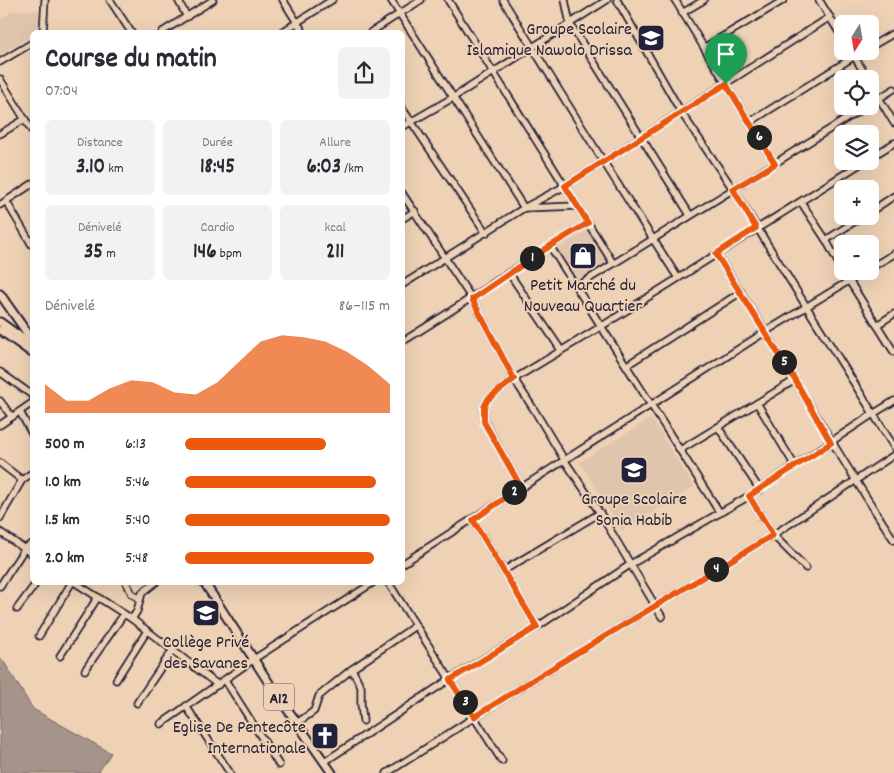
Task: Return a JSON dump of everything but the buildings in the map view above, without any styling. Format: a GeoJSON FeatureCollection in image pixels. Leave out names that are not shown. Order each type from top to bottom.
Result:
{"type":"FeatureCollection","features":[{"type":"Feature","properties":{"kind":"main road"},"geometry":{"type":"LineString","coordinates":[[0,294],[30,337]]}},
{"type":"Feature","properties":{"kind":"main road"},"geometry":{"type":"LineString","coordinates":[[1,325],[9,324],[15,316]]}},
{"type":"Feature","properties":{"kind":"main road"},"geometry":{"type":"LineString","coordinates":[[1,325],[30,346]]}},
{"type":"Feature","properties":{"kind":"main road"},"geometry":{"type":"LineString","coordinates":[[1,325],[30,351]]}},
{"type":"Feature","properties":{"kind":"main road","name":"A12"},"geometry":{"type":"LineString","coordinates":[[204,585],[332,773]]}},
{"type":"Feature","properties":{"kind":"street"},"geometry":{"type":"LineString","coordinates":[[43,30],[45,0]]}},
{"type":"Feature","properties":{"kind":"street"},"geometry":{"type":"LineString","coordinates":[[110,0],[130,30]]}},
{"type":"Feature","properties":{"kind":"street"},"geometry":{"type":"LineString","coordinates":[[178,0],[188,17]]}},
{"type":"Feature","properties":{"kind":"street"},"geometry":{"type":"LineString","coordinates":[[165,30],[213,0]]}},
{"type":"Feature","properties":{"kind":"street"},"geometry":{"type":"LineString","coordinates":[[283,0],[302,30]]}},
{"type":"Feature","properties":{"kind":"street"},"geometry":{"type":"LineString","coordinates":[[286,30],[332,0]]}},
{"type":"Feature","properties":{"kind":"street"},"geometry":{"type":"LineString","coordinates":[[391,0],[524,208]]}},
{"type":"Feature","properties":{"kind":"street"},"geometry":{"type":"LineString","coordinates":[[374,30],[421,0]]}},
{"type":"Feature","properties":{"kind":"street"},"geometry":{"type":"LineString","coordinates":[[448,0],[613,263]]}},
{"type":"Feature","properties":{"kind":"street"},"geometry":{"type":"LineString","coordinates":[[504,0],[603,161],[678,278]]}},
{"type":"Feature","properties":{"kind":"street"},"geometry":{"type":"LineString","coordinates":[[564,0],[570,24],[690,215]]}},
{"type":"Feature","properties":{"kind":"street"},"geometry":{"type":"LineString","coordinates":[[405,125],[454,98],[607,0]]}},
{"type":"Feature","properties":{"kind":"street"},"geometry":{"type":"LineString","coordinates":[[617,0],[681,112],[733,189],[894,447]]}},
{"type":"Feature","properties":{"kind":"street"},"geometry":{"type":"LineString","coordinates":[[675,0],[775,164]]}},
{"type":"Feature","properties":{"kind":"street"},"geometry":{"type":"LineString","coordinates":[[682,14],[704,0]]}},
{"type":"Feature","properties":{"kind":"street"},"geometry":{"type":"LineString","coordinates":[[705,47],[784,0]]}},
{"type":"Feature","properties":{"kind":"street"},"geometry":{"type":"LineString","coordinates":[[819,0],[834,24]]}},
{"type":"Feature","properties":{"kind":"street"},"geometry":{"type":"LineString","coordinates":[[405,283],[524,208],[565,186],[830,17]]}},
{"type":"Feature","properties":{"kind":"street"},"geometry":{"type":"LineString","coordinates":[[879,42],[894,33]]}},
{"type":"Feature","properties":{"kind":"street"},"geometry":{"type":"LineString","coordinates":[[0,62],[30,44]]}},
{"type":"Feature","properties":{"kind":"street"},"geometry":{"type":"LineString","coordinates":[[750,122],[844,60]]}},
{"type":"Feature","properties":{"kind":"street"},"geometry":{"type":"LineString","coordinates":[[0,79],[30,128]]}},
{"type":"Feature","properties":{"kind":"street"},"geometry":{"type":"LineString","coordinates":[[894,89],[879,98],[894,123]]}},
{"type":"Feature","properties":{"kind":"street"},"geometry":{"type":"LineString","coordinates":[[405,113],[486,233]]}},
{"type":"Feature","properties":{"kind":"street"},"geometry":{"type":"LineString","coordinates":[[576,287],[853,115]]}},
{"type":"Feature","properties":{"kind":"street"},"geometry":{"type":"LineString","coordinates":[[0,134],[25,119]]}},
{"type":"Feature","properties":{"kind":"street"},"geometry":{"type":"LineString","coordinates":[[879,152],[894,143]]}},
{"type":"Feature","properties":{"kind":"street"},"geometry":{"type":"LineString","coordinates":[[521,487],[484,422],[484,407],[488,399],[514,379],[851,170]]}},
{"type":"Feature","properties":{"kind":"street"},"geometry":{"type":"LineString","coordinates":[[0,205],[30,185]]}},
{"type":"Feature","properties":{"kind":"street"},"geometry":{"type":"LineString","coordinates":[[879,206],[894,196]]}},
{"type":"Feature","properties":{"kind":"street"},"geometry":{"type":"LineString","coordinates":[[405,197],[472,299],[514,379],[600,513],[662,617]]}},
{"type":"Feature","properties":{"kind":"street"},"geometry":{"type":"LineString","coordinates":[[6,201],[30,243]]}},
{"type":"Feature","properties":{"kind":"street"},"geometry":{"type":"LineString","coordinates":[[800,202],[834,255]]}},
{"type":"Feature","properties":{"kind":"street"},"geometry":{"type":"LineString","coordinates":[[524,208],[578,206]]}},
{"type":"Feature","properties":{"kind":"street"},"geometry":{"type":"LineString","coordinates":[[405,217],[415,211]]}},
{"type":"Feature","properties":{"kind":"street"},"geometry":{"type":"LineString","coordinates":[[405,340],[472,299],[550,246],[588,223]]}},
{"type":"Feature","properties":{"kind":"street"},"geometry":{"type":"LineString","coordinates":[[826,240],[849,225]]}},
{"type":"Feature","properties":{"kind":"street"},"geometry":{"type":"LineString","coordinates":[[550,246],[627,365],[650,406],[720,513]]}},
{"type":"Feature","properties":{"kind":"street"},"geometry":{"type":"LineString","coordinates":[[716,254],[795,380],[854,481],[894,540]]}},
{"type":"Feature","properties":{"kind":"street"},"geometry":{"type":"LineString","coordinates":[[879,263],[894,254]]}},
{"type":"Feature","properties":{"kind":"street"},"geometry":{"type":"LineString","coordinates":[[510,273],[561,350]]}},
{"type":"Feature","properties":{"kind":"street"},"geometry":{"type":"LineString","coordinates":[[405,562],[848,281],[894,352]]}},
{"type":"Feature","properties":{"kind":"street"},"geometry":{"type":"LineString","coordinates":[[627,365],[741,292]]}},
{"type":"Feature","properties":{"kind":"street"},"geometry":{"type":"LineString","coordinates":[[877,325],[894,314]]}},
{"type":"Feature","properties":{"kind":"street"},"geometry":{"type":"LineString","coordinates":[[0,372],[30,394]]}},
{"type":"Feature","properties":{"kind":"street"},"geometry":{"type":"LineString","coordinates":[[680,450],[795,380]]}},
{"type":"Feature","properties":{"kind":"street"},"geometry":{"type":"LineString","coordinates":[[0,401],[12,417]]}},
{"type":"Feature","properties":{"kind":"street"},"geometry":{"type":"LineString","coordinates":[[324,762],[450,680],[537,627],[631,564],[760,490],[894,401]]}},
{"type":"Feature","properties":{"kind":"street"},"geometry":{"type":"LineString","coordinates":[[757,403],[796,466]]}},
{"type":"Feature","properties":{"kind":"street"},"geometry":{"type":"LineString","coordinates":[[0,425],[30,404]]}},
{"type":"Feature","properties":{"kind":"street"},"geometry":{"type":"LineString","coordinates":[[20,412],[30,430]]}},
{"type":"Feature","properties":{"kind":"street"},"geometry":{"type":"LineString","coordinates":[[718,427],[760,490]]}},
{"type":"Feature","properties":{"kind":"street"},"geometry":{"type":"LineString","coordinates":[[389,773],[474,717],[773,535],[894,455]]}},
{"type":"Feature","properties":{"kind":"street"},"geometry":{"type":"LineString","coordinates":[[0,463],[22,480]]}},
{"type":"Feature","properties":{"kind":"street"},"geometry":{"type":"LineString","coordinates":[[0,518],[22,480],[30,474]]}},
{"type":"Feature","properties":{"kind":"street"},"geometry":{"type":"LineString","coordinates":[[749,496],[773,535],[806,568]]}},
{"type":"Feature","properties":{"kind":"street"},"geometry":{"type":"LineString","coordinates":[[503,571],[600,513]]}},
{"type":"Feature","properties":{"kind":"street"},"geometry":{"type":"LineString","coordinates":[[473,520],[537,627]]}},
{"type":"Feature","properties":{"kind":"street"},"geometry":{"type":"LineString","coordinates":[[0,532],[30,552]]}},
{"type":"Feature","properties":{"kind":"street"},"geometry":{"type":"LineString","coordinates":[[0,586],[25,548],[30,545]]}},
{"type":"Feature","properties":{"kind":"street"},"geometry":{"type":"LineString","coordinates":[[18,609],[35,585]]}},
{"type":"Feature","properties":{"kind":"street"},"geometry":{"type":"LineString","coordinates":[[39,636],[71,585]]}},
{"type":"Feature","properties":{"kind":"street"},"geometry":{"type":"LineString","coordinates":[[78,585],[132,619],[218,686]]}},
{"type":"Feature","properties":{"kind":"street"},"geometry":{"type":"LineString","coordinates":[[128,585],[132,594],[139,598]]}},
{"type":"Feature","properties":{"kind":"street"},"geometry":{"type":"LineString","coordinates":[[132,619],[137,611],[139,598],[152,585]]}},
{"type":"Feature","properties":{"kind":"street"},"geometry":{"type":"LineString","coordinates":[[161,724],[218,686],[254,659],[369,585]]}},
{"type":"Feature","properties":{"kind":"street"},"geometry":{"type":"LineString","coordinates":[[390,585],[502,761]]}},
{"type":"Feature","properties":{"kind":"street"},"geometry":{"type":"LineString","coordinates":[[60,656],[98,597]]}},
{"type":"Feature","properties":{"kind":"street"},"geometry":{"type":"LineString","coordinates":[[85,670],[124,614]]}},
{"type":"Feature","properties":{"kind":"street"},"geometry":{"type":"LineString","coordinates":[[297,723],[314,711],[319,696],[352,669],[415,626]]}},
{"type":"Feature","properties":{"kind":"street"},"geometry":{"type":"LineString","coordinates":[[116,680],[147,631]]}},
{"type":"Feature","properties":{"kind":"street"},"geometry":{"type":"LineString","coordinates":[[138,703],[172,651]]}},
{"type":"Feature","properties":{"kind":"street"},"geometry":{"type":"LineString","coordinates":[[352,669],[361,687],[363,721]]}},
{"type":"Feature","properties":{"kind":"street"},"geometry":{"type":"LineString","coordinates":[[225,680],[279,765]]}},
{"type":"Feature","properties":{"kind":"street"},"geometry":{"type":"LineString","coordinates":[[186,706],[230,773]]}},
{"type":"Feature","properties":{"kind":"shaded area"},"geometry":{"type":"Polygon","coordinates":[[[39,10],[38,30],[30,30],[30,36],[0,55],[0,19],[9,14],[9,11],[39,10]]]}},
{"type":"Feature","properties":{"kind":"shaded area","name":"Petit Marché du Nouveau Quartier"},"geometry":{"type":"Polygon","coordinates":[[[589,229],[611,262],[578,284],[556,251],[589,229]]]}},
{"type":"Feature","properties":{"kind":"shaded area","name":"Groupe Scolaire Sonia Habib"},"geometry":{"type":"Polygon","coordinates":[[[651,418],[694,487],[622,531],[580,462],[651,418]]]}},
{"type":"Feature","properties":{"kind":"shaded area"},"geometry":{"type":"Polygon","coordinates":[[[0,659],[4,662],[33,709],[111,753],[98,773],[0,773],[0,659]]]}},
{"type":"Feature","properties":{"kind":"place","name":"Groupe Scolaire Islamique Nawolo Drissa"},"geometry":{"type":"Point","coordinates":[651,38]}},
{"type":"Feature","properties":{"kind":"place","name":"Petit Marché du Nouveau Quartier"},"geometry":{"type":"Point","coordinates":[583,256]}},
{"type":"Feature","properties":{"kind":"place","name":"Groupe Scolaire Sonia Habib"},"geometry":{"type":"Point","coordinates":[634,470]}},
{"type":"Feature","properties":{"kind":"place","name":"Collège Privé des Savanes"},"geometry":{"type":"Point","coordinates":[206,613]}},
{"type":"Feature","properties":{"kind":"place","name":"Eglise De Pentecôte Internationale"},"geometry":{"type":"Point","coordinates":[325,736]}},
{"type":"Feature","properties":{"kind":"route"},"geometry":{"type":"LineString","coordinates":[[726,84],[775,164],[733,189],[756,228],[716,254],[795,380],[831,443],[749,496],[773,535],[474,717],[450,680],[537,627],[473,520],[521,487],[484,422],[484,407],[488,399],[514,379],[472,299],[550,246],[588,223],[565,186],[726,84]]}}]}
